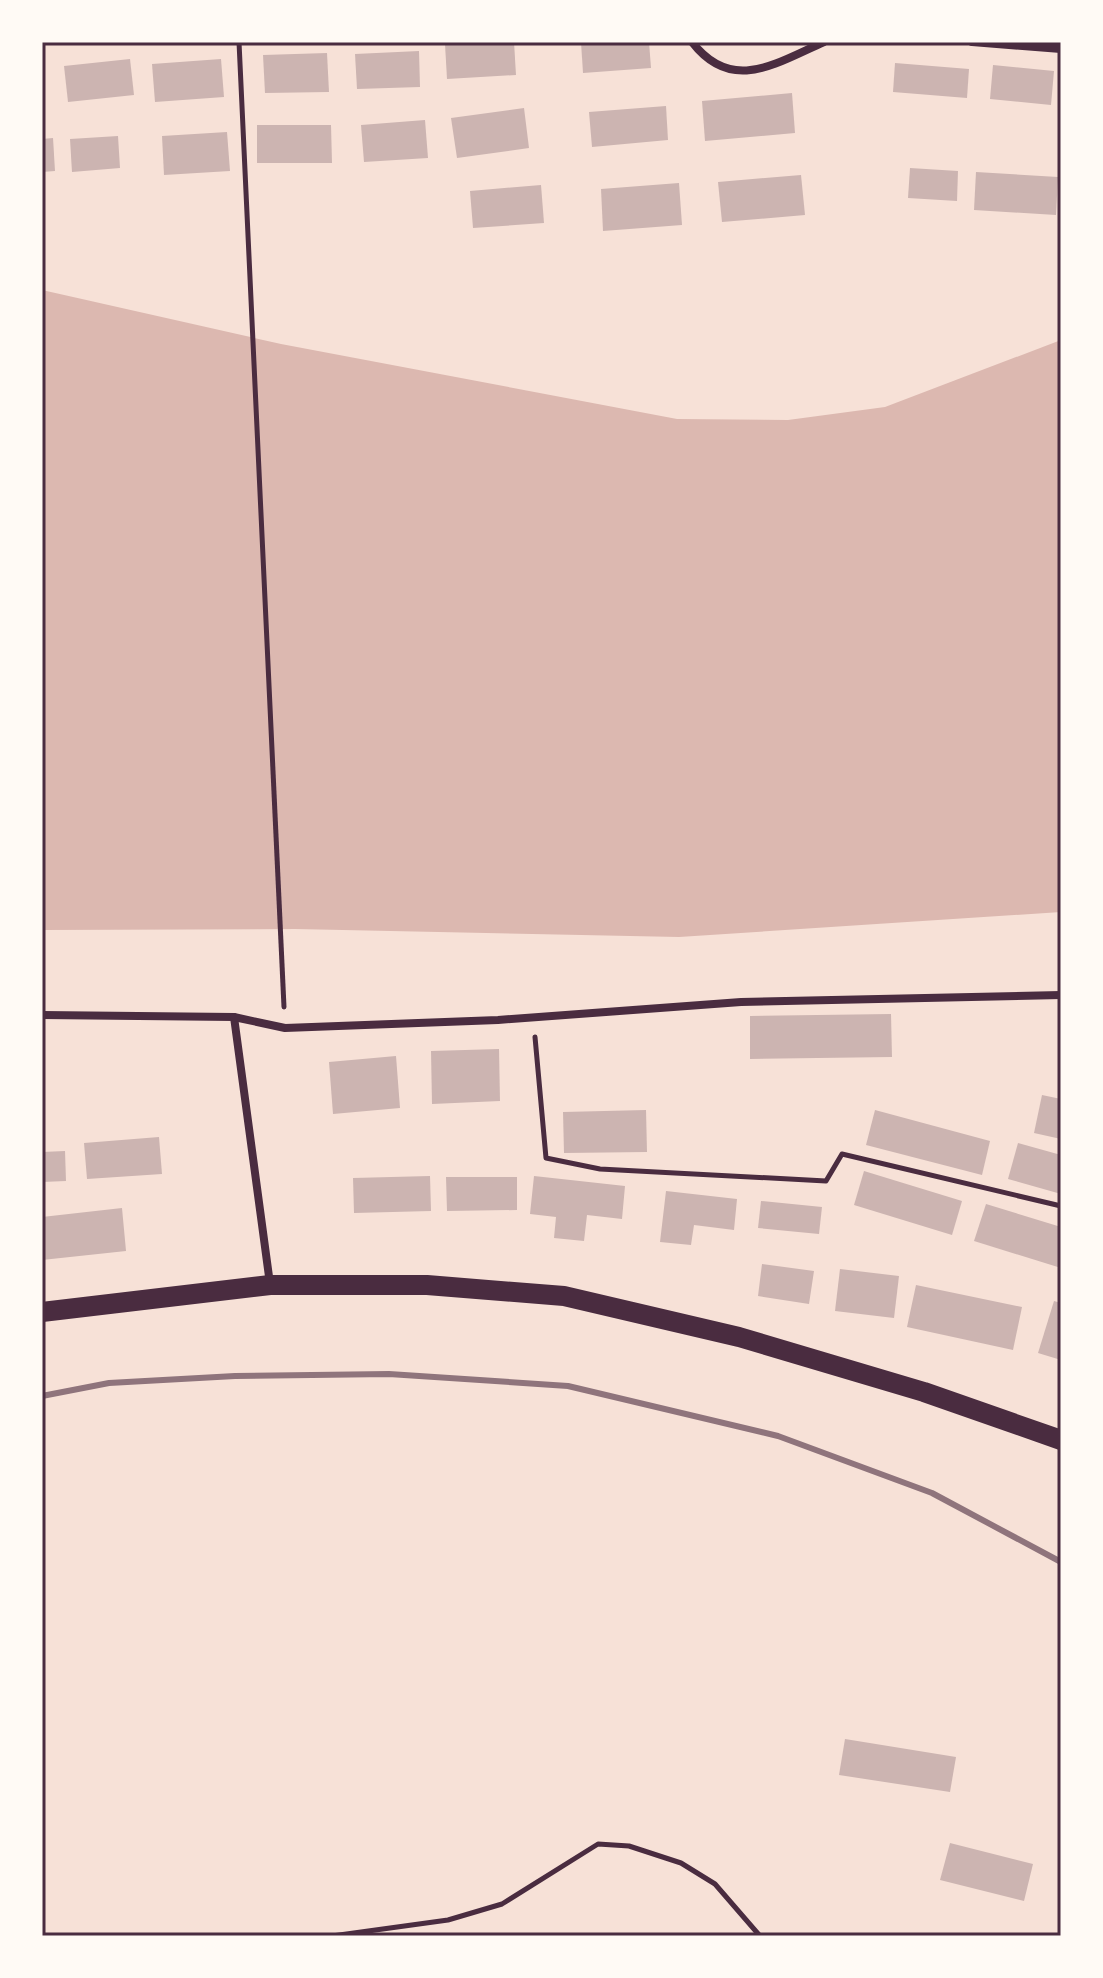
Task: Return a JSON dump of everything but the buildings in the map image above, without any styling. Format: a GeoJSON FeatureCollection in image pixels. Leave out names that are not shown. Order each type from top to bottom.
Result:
{"type":"FeatureCollection","features":[{"type":"Feature","properties":{"kind":"main road"},"geometry":{"type":"LineString","coordinates":[[44,1312],[270,1285],[427,1285],[564,1296],[739,1337],[924,1392],[1061,1440]]}},
{"type":"Feature","properties":{"kind":"street"},"geometry":{"type":"LineString","coordinates":[[692,42],[706,60],[727,71],[762,69],[824,42]]}},
{"type":"Feature","properties":{"kind":"street"},"geometry":{"type":"LineString","coordinates":[[972,42],[1061,49]]}},
{"type":"Feature","properties":{"kind":"street"},"geometry":{"type":"LineString","coordinates":[[42,1015],[234,1017],[285,1028],[534,1017],[741,1002],[1061,995]]}},
{"type":"Feature","properties":{"kind":"street"},"geometry":{"type":"LineString","coordinates":[[234,1017],[270,1285]]}},
{"type":"Feature","properties":{"kind":"path"},"geometry":{"type":"LineString","coordinates":[[248,42],[239,42],[285,1028]]}},
{"type":"Feature","properties":{"kind":"path"},"geometry":{"type":"LineString","coordinates":[[534,1017],[546,1158],[600,1169],[826,1181],[842,1154],[1061,1206]]}},
{"type":"Feature","properties":{"kind":"path"},"geometry":{"type":"LineString","coordinates":[[332,1936],[448,1920],[502,1904],[598,1844],[629,1846],[681,1863],[715,1884],[760,1936]]}},
{"type":"Feature","properties":{"kind":"shaded area"},"geometry":{"type":"Polygon","coordinates":[[[42,290],[281,344],[677,419],[788,420],[885,407],[1061,340],[1061,912],[679,937],[295,929],[42,930],[42,290]]]}},
{"type":"Feature","properties":{"kind":"railway"},"geometry":{"type":"LineString","coordinates":[[42,1396],[109,1383],[235,1376],[389,1374],[568,1386],[778,1436],[932,1493],[1061,1562]]}}]}
